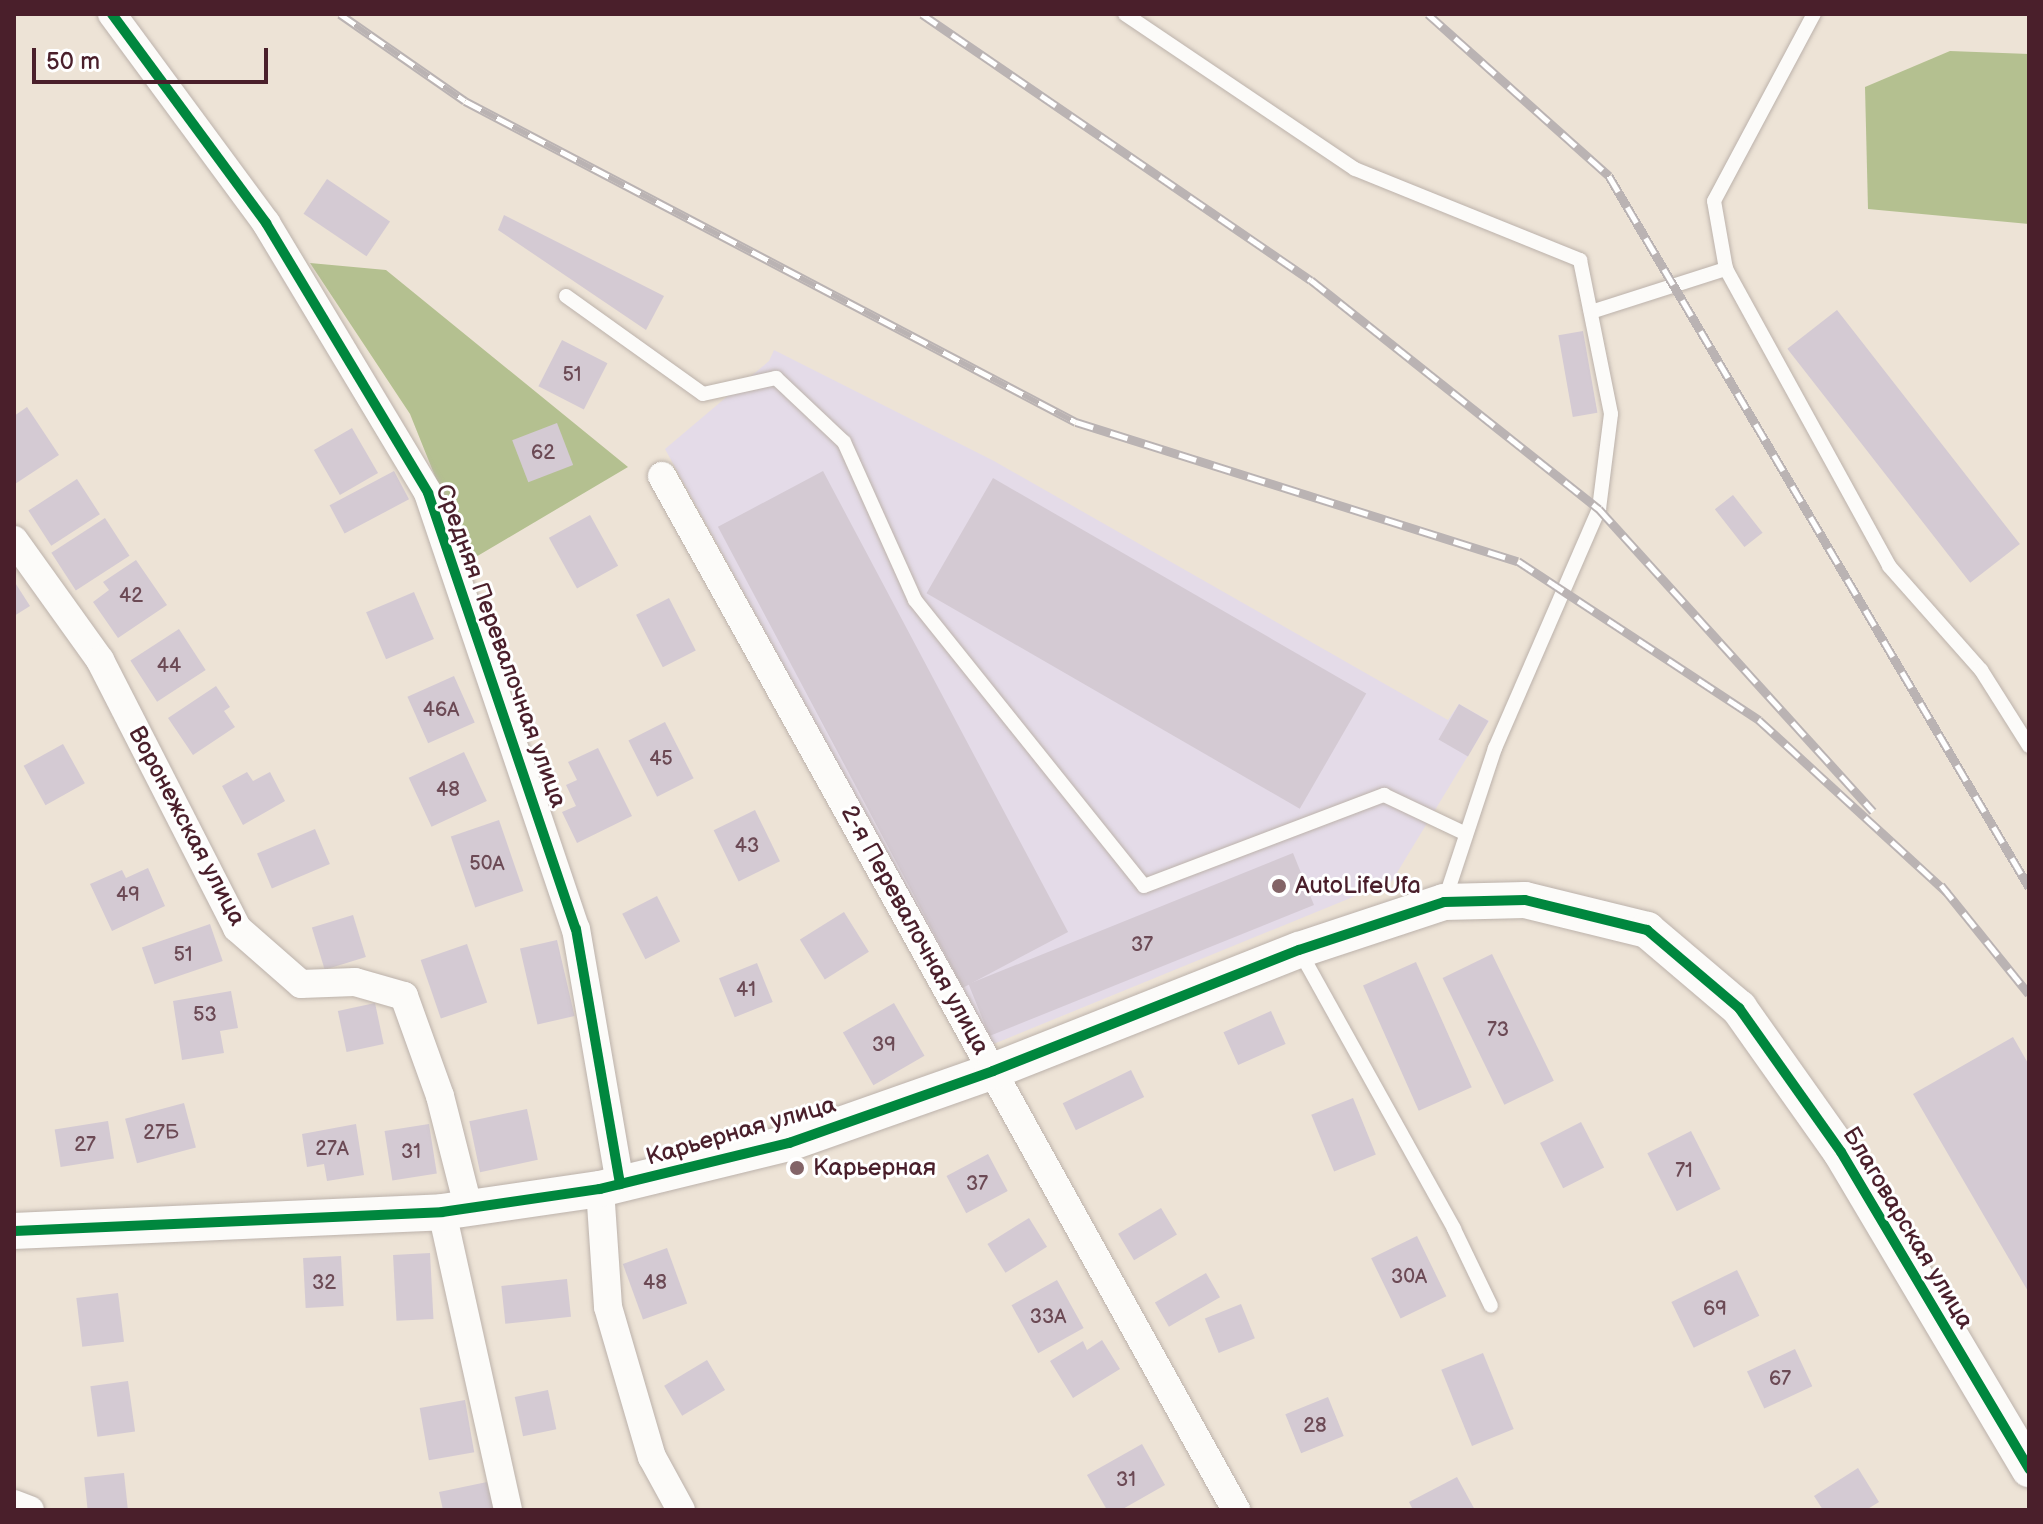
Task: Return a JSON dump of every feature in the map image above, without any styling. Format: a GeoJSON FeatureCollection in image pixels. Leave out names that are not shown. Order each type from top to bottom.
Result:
{"type":"FeatureCollection","features":[{"type":"Feature","properties":{"kind":"street","name":"Средняя Перевалочная улица"},"geometry":{"type":"LineString","coordinates":[[112,14],[266,223],[428,493],[576,929],[610,1187],[608,1307],[652,1457],[681,1510]]}},
{"type":"Feature","properties":{"kind":"street","name":"2-я Перевалочная улица"},"geometry":{"type":"LineString","coordinates":[[662,476],[1236,1510]]}},
{"type":"Feature","properties":{"kind":"street","name":"Воронежская улица"},"geometry":{"type":"LineString","coordinates":[[14,540],[100,660],[237,928],[301,984],[355,982],[404,996],[440,1096],[456,1211]]}},
{"type":"Feature","properties":{"kind":"street","name":"Благоварская улица"},"geometry":{"type":"LineString","coordinates":[[1444,902],[1525,900],[1647,930],[1739,1008],[1841,1152],[2029,1469]]}},
{"type":"Feature","properties":{"kind":"street","name":"Карьерная улица"},"geometry":{"type":"LineString","coordinates":[[14,1231],[456,1211],[610,1187],[789,1143],[993,1071],[1299,950],[1444,902]]}},
{"type":"Feature","properties":{"kind":"street"},"geometry":{"type":"LineString","coordinates":[[456,1211],[508,1510]]}},
{"type":"Feature","properties":{"kind":"street"},"geometry":{"type":"LineString","coordinates":[[14,1504],[30,1510]]}},
{"type":"Feature","properties":{"kind":"lane"},"geometry":{"type":"LineString","coordinates":[[1125,14],[1355,169],[1580,260],[1611,414],[1599,509],[1495,748],[1444,902]]}},
{"type":"Feature","properties":{"kind":"lane"},"geometry":{"type":"LineString","coordinates":[[1814,14],[1714,201],[1726,269],[1889,566],[1981,670],[2029,746]]}},
{"type":"Feature","properties":{"kind":"lane"},"geometry":{"type":"LineString","coordinates":[[1591,312],[1726,269]]}},
{"type":"Feature","properties":{"kind":"lane"},"geometry":{"type":"LineString","coordinates":[[566,296],[703,394],[776,378],[844,442],[915,600],[1144,886],[1384,795],[1466,834]]}},
{"type":"Feature","properties":{"kind":"lane"},"geometry":{"type":"LineString","coordinates":[[1299,950],[1454,1229],[1491,1306]]}},
{"type":"Feature","properties":{"kind":"shaded area"},"geometry":{"type":"Polygon","coordinates":[[[774,350],[994,461],[1448,720],[1459,704],[1489,721],[1392,881],[991,1045],[665,449],[769,361],[774,350]]]}},
{"type":"Feature","properties":{"kind":"green space"},"geometry":{"type":"Polygon","coordinates":[[[1950,51],[2029,54],[2029,224],[1868,209],[1865,87],[1950,51]]]}},
{"type":"Feature","properties":{"kind":"green space"},"geometry":{"type":"Polygon","coordinates":[[[310,263],[386,270],[628,467],[469,561],[410,414],[310,263]]]}},
{"type":"Feature","properties":{"kind":"building"},"geometry":{"type":"Polygon","coordinates":[[[327,179],[390,221],[367,256],[304,214],[327,179]]]}},
{"type":"Feature","properties":{"kind":"building"},"geometry":{"type":"Polygon","coordinates":[[[504,215],[664,296],[646,330],[498,230],[504,215]]]}},
{"type":"Feature","properties":{"kind":"building"},"geometry":{"type":"Polygon","coordinates":[[[1837,310],[2020,544],[1970,583],[1787,349],[1837,310]]]}},
{"type":"Feature","properties":{"kind":"building"},"geometry":{"type":"Polygon","coordinates":[[[1583,331],[1597,413],[1573,417],[1558,335],[1583,331]]]}},
{"type":"Feature","properties":{"kind":"building"},"geometry":{"type":"Polygon","coordinates":[[[562,340],[607,363],[584,409],[538,386],[562,340]]]}},
{"type":"Feature","properties":{"kind":"building"},"geometry":{"type":"Polygon","coordinates":[[[27,407],[59,455],[15,484],[14,416],[27,407]]]}},
{"type":"Feature","properties":{"kind":"building"},"geometry":{"type":"Polygon","coordinates":[[[557,423],[573,465],[528,482],[512,440],[557,423]]]}},
{"type":"Feature","properties":{"kind":"building"},"geometry":{"type":"Polygon","coordinates":[[[352,428],[378,473],[340,495],[314,450],[352,428]]]}},
{"type":"Feature","properties":{"kind":"building"},"geometry":{"type":"Polygon","coordinates":[[[394,471],[409,499],[345,534],[330,505],[394,471]]]}},
{"type":"Feature","properties":{"kind":"building"},"geometry":{"type":"Polygon","coordinates":[[[823,471],[1068,932],[963,988],[718,527],[823,471]]]}},
{"type":"Feature","properties":{"kind":"building"},"geometry":{"type":"Polygon","coordinates":[[[993,478],[1366,693],[1300,809],[927,593],[993,478]]]}},
{"type":"Feature","properties":{"kind":"building"},"geometry":{"type":"Polygon","coordinates":[[[77,479],[100,514],[51,546],[28,511],[77,479]]]}},
{"type":"Feature","properties":{"kind":"building"},"geometry":{"type":"Polygon","coordinates":[[[1733,495],[1763,533],[1744,547],[1715,509],[1733,495]]]}},
{"type":"Feature","properties":{"kind":"building"},"geometry":{"type":"Polygon","coordinates":[[[590,515],[618,566],[577,589],[549,538],[590,515]]]}},
{"type":"Feature","properties":{"kind":"building"},"geometry":{"type":"Polygon","coordinates":[[[105,518],[130,556],[76,591],[51,553],[105,518]]]}},
{"type":"Feature","properties":{"kind":"building"},"geometry":{"type":"Polygon","coordinates":[[[136,560],[167,605],[118,638],[93,602],[109,590],[103,582],[136,560]]]}},
{"type":"Feature","properties":{"kind":"building"},"geometry":{"type":"Polygon","coordinates":[[[14,581],[30,606],[14,616],[14,581]]]}},
{"type":"Feature","properties":{"kind":"building"},"geometry":{"type":"Polygon","coordinates":[[[414,592],[434,639],[386,659],[366,612],[414,592]]]}},
{"type":"Feature","properties":{"kind":"building"},"geometry":{"type":"Polygon","coordinates":[[[669,598],[696,651],[663,667],[636,615],[669,598]]]}},
{"type":"Feature","properties":{"kind":"building"},"geometry":{"type":"Polygon","coordinates":[[[179,629],[206,670],[157,702],[130,661],[179,629]]]}},
{"type":"Feature","properties":{"kind":"building"},"geometry":{"type":"Polygon","coordinates":[[[454,676],[475,723],[428,743],[407,697],[454,676]]]}},
{"type":"Feature","properties":{"kind":"building"},"geometry":{"type":"Polygon","coordinates":[[[216,686],[230,707],[224,711],[235,727],[193,755],[168,718],[216,686]]]}},
{"type":"Feature","properties":{"kind":"building"},"geometry":{"type":"Polygon","coordinates":[[[1459,704],[1488,721],[1468,757],[1438,740],[1459,704]]]}},
{"type":"Feature","properties":{"kind":"building"},"geometry":{"type":"Polygon","coordinates":[[[665,722],[694,778],[657,797],[628,741],[665,722]]]}},
{"type":"Feature","properties":{"kind":"building"},"geometry":{"type":"Polygon","coordinates":[[[63,744],[85,783],[45,805],[24,766],[63,744]]]}},
{"type":"Feature","properties":{"kind":"building"},"geometry":{"type":"Polygon","coordinates":[[[598,748],[632,816],[577,843],[562,812],[576,806],[566,785],[577,780],[568,762],[598,748]]]}},
{"type":"Feature","properties":{"kind":"building"},"geometry":{"type":"Polygon","coordinates":[[[464,752],[487,801],[432,827],[409,778],[464,752]]]}},
{"type":"Feature","properties":{"kind":"building"},"geometry":{"type":"Polygon","coordinates":[[[247,772],[253,781],[270,772],[285,801],[243,825],[222,786],[247,772]]]}},
{"type":"Feature","properties":{"kind":"building"},"geometry":{"type":"Polygon","coordinates":[[[755,810],[780,861],[739,881],[714,830],[755,810]]]}},
{"type":"Feature","properties":{"kind":"building"},"geometry":{"type":"Polygon","coordinates":[[[499,820],[523,891],[475,908],[451,837],[499,820]]]}},
{"type":"Feature","properties":{"kind":"building"},"geometry":{"type":"Polygon","coordinates":[[[315,829],[330,864],[272,889],[257,854],[315,829]]]}},
{"type":"Feature","properties":{"kind":"building"},"geometry":{"type":"Polygon","coordinates":[[[1293,853],[1314,905],[989,1036],[968,984],[1293,853]]]}},
{"type":"Feature","properties":{"kind":"building"},"geometry":{"type":"Polygon","coordinates":[[[148,868],[165,906],[112,931],[90,884],[122,870],[126,878],[148,868]]]}},
{"type":"Feature","properties":{"kind":"building"},"geometry":{"type":"Polygon","coordinates":[[[657,896],[680,941],[645,959],[622,914],[657,896]]]}},
{"type":"Feature","properties":{"kind":"building"},"geometry":{"type":"Polygon","coordinates":[[[844,912],[869,952],[825,979],[800,940],[844,912]]]}},
{"type":"Feature","properties":{"kind":"building"},"geometry":{"type":"Polygon","coordinates":[[[353,915],[366,957],[325,970],[312,928],[353,915]]]}},
{"type":"Feature","properties":{"kind":"building"},"geometry":{"type":"Polygon","coordinates":[[[210,924],[223,961],[155,984],[142,947],[210,924]]]}},
{"type":"Feature","properties":{"kind":"building"},"geometry":{"type":"Polygon","coordinates":[[[557,940],[575,1016],[538,1025],[520,949],[557,940]]]}},
{"type":"Feature","properties":{"kind":"building"},"geometry":{"type":"Polygon","coordinates":[[[467,944],[487,1003],[441,1019],[421,960],[467,944]]]}},
{"type":"Feature","properties":{"kind":"building"},"geometry":{"type":"Polygon","coordinates":[[[1492,954],[1554,1081],[1504,1105],[1443,978],[1492,954]]]}},
{"type":"Feature","properties":{"kind":"building"},"geometry":{"type":"Polygon","coordinates":[[[1416,962],[1472,1087],[1419,1111],[1363,986],[1416,962]]]}},
{"type":"Feature","properties":{"kind":"building"},"geometry":{"type":"Polygon","coordinates":[[[757,963],[773,1002],[735,1017],[719,978],[757,963]]]}},
{"type":"Feature","properties":{"kind":"building"},"geometry":{"type":"Polygon","coordinates":[[[231,991],[238,1028],[220,1031],[224,1053],[182,1060],[173,1001],[231,991]]]}},
{"type":"Feature","properties":{"kind":"building"},"geometry":{"type":"Polygon","coordinates":[[[375,1003],[384,1044],[347,1052],[338,1011],[375,1003]]]}},
{"type":"Feature","properties":{"kind":"building"},"geometry":{"type":"Polygon","coordinates":[[[894,1003],[925,1056],[873,1085],[843,1032],[894,1003]]]}},
{"type":"Feature","properties":{"kind":"building"},"geometry":{"type":"Polygon","coordinates":[[[1271,1011],[1286,1044],[1238,1065],[1223,1032],[1271,1011]]]}},
{"type":"Feature","properties":{"kind":"building"},"geometry":{"type":"Polygon","coordinates":[[[2013,1037],[2029,1065],[2029,1293],[1913,1094],[2013,1037]]]}},
{"type":"Feature","properties":{"kind":"building"},"geometry":{"type":"Polygon","coordinates":[[[1131,1070],[1144,1097],[1076,1130],[1063,1103],[1131,1070]]]}},
{"type":"Feature","properties":{"kind":"building"},"geometry":{"type":"Polygon","coordinates":[[[1353,1098],[1376,1155],[1334,1171],[1311,1115],[1353,1098]]]}},
{"type":"Feature","properties":{"kind":"building"},"geometry":{"type":"Polygon","coordinates":[[[184,1103],[196,1147],[137,1163],[125,1119],[184,1103]]]}},
{"type":"Feature","properties":{"kind":"building"},"geometry":{"type":"Polygon","coordinates":[[[527,1109],[538,1160],[480,1172],[469,1121],[527,1109]]]}},
{"type":"Feature","properties":{"kind":"building"},"geometry":{"type":"Polygon","coordinates":[[[108,1121],[114,1159],[61,1167],[55,1129],[108,1121]]]}},
{"type":"Feature","properties":{"kind":"building"},"geometry":{"type":"Polygon","coordinates":[[[1581,1122],[1604,1167],[1563,1188],[1540,1143],[1581,1122]]]}},
{"type":"Feature","properties":{"kind":"building"},"geometry":{"type":"Polygon","coordinates":[[[356,1124],[364,1175],[327,1181],[324,1164],[307,1167],[302,1134],[356,1124]]]}},
{"type":"Feature","properties":{"kind":"building"},"geometry":{"type":"Polygon","coordinates":[[[429,1124],[437,1173],[392,1180],[385,1131],[429,1124]]]}},
{"type":"Feature","properties":{"kind":"building"},"geometry":{"type":"Polygon","coordinates":[[[1691,1131],[1721,1189],[1677,1211],[1647,1153],[1691,1131]]]}},
{"type":"Feature","properties":{"kind":"building"},"geometry":{"type":"Polygon","coordinates":[[[988,1154],[1008,1191],[966,1213],[947,1176],[988,1154]]]}},
{"type":"Feature","properties":{"kind":"building"},"geometry":{"type":"Polygon","coordinates":[[[1161,1208],[1177,1235],[1134,1260],[1118,1234],[1161,1208]]]}},
{"type":"Feature","properties":{"kind":"building"},"geometry":{"type":"Polygon","coordinates":[[[1029,1218],[1047,1247],[1005,1273],[987,1244],[1029,1218]]]}},
{"type":"Feature","properties":{"kind":"building"},"geometry":{"type":"Polygon","coordinates":[[[1417,1236],[1446,1296],[1401,1319],[1371,1258],[1417,1236]]]}},
{"type":"Feature","properties":{"kind":"building"},"geometry":{"type":"Polygon","coordinates":[[[667,1248],[687,1303],[643,1320],[623,1264],[667,1248]]]}},
{"type":"Feature","properties":{"kind":"building"},"geometry":{"type":"Polygon","coordinates":[[[430,1253],[433,1319],[397,1321],[393,1255],[430,1253]]]}},
{"type":"Feature","properties":{"kind":"building"},"geometry":{"type":"Polygon","coordinates":[[[341,1256],[344,1306],[306,1308],[303,1258],[341,1256]]]}},
{"type":"Feature","properties":{"kind":"building"},"geometry":{"type":"Polygon","coordinates":[[[1737,1270],[1759,1316],[1694,1348],[1671,1302],[1737,1270]]]}},
{"type":"Feature","properties":{"kind":"building"},"geometry":{"type":"Polygon","coordinates":[[[1206,1273],[1220,1297],[1169,1327],[1155,1302],[1206,1273]]]}},
{"type":"Feature","properties":{"kind":"building"},"geometry":{"type":"Polygon","coordinates":[[[567,1279],[571,1317],[505,1324],[501,1286],[567,1279]]]}},
{"type":"Feature","properties":{"kind":"building"},"geometry":{"type":"Polygon","coordinates":[[[1057,1280],[1084,1328],[1038,1353],[1012,1305],[1057,1280]]]}},
{"type":"Feature","properties":{"kind":"building"},"geometry":{"type":"Polygon","coordinates":[[[118,1293],[124,1342],[82,1347],[76,1298],[118,1293]]]}},
{"type":"Feature","properties":{"kind":"building"},"geometry":{"type":"Polygon","coordinates":[[[1241,1304],[1255,1338],[1219,1353],[1205,1319],[1241,1304]]]}},
{"type":"Feature","properties":{"kind":"building"},"geometry":{"type":"Polygon","coordinates":[[[1102,1340],[1120,1369],[1073,1398],[1050,1361],[1083,1341],[1087,1350],[1102,1340]]]}},
{"type":"Feature","properties":{"kind":"building"},"geometry":{"type":"Polygon","coordinates":[[[1795,1349],[1812,1386],[1764,1409],[1747,1371],[1795,1349]]]}},
{"type":"Feature","properties":{"kind":"building"},"geometry":{"type":"Polygon","coordinates":[[[1483,1353],[1514,1429],[1472,1446],[1441,1370],[1483,1353]]]}},
{"type":"Feature","properties":{"kind":"building"},"geometry":{"type":"Polygon","coordinates":[[[707,1360],[725,1390],[682,1416],[664,1386],[707,1360]]]}},
{"type":"Feature","properties":{"kind":"building"},"geometry":{"type":"Polygon","coordinates":[[[128,1381],[135,1432],[97,1437],[90,1386],[128,1381]]]}},
{"type":"Feature","properties":{"kind":"building"},"geometry":{"type":"Polygon","coordinates":[[[548,1390],[556,1429],[523,1436],[515,1397],[548,1390]]]}},
{"type":"Feature","properties":{"kind":"building"},"geometry":{"type":"Polygon","coordinates":[[[1328,1397],[1344,1436],[1301,1453],[1285,1414],[1328,1397]]]}},
{"type":"Feature","properties":{"kind":"building"},"geometry":{"type":"Polygon","coordinates":[[[465,1400],[474,1452],[429,1460],[420,1408],[465,1400]]]}},
{"type":"Feature","properties":{"kind":"building"},"geometry":{"type":"Polygon","coordinates":[[[1142,1444],[1165,1485],[1121,1510],[1107,1510],[1087,1475],[1142,1444]]]}},
{"type":"Feature","properties":{"kind":"building"},"geometry":{"type":"Polygon","coordinates":[[[1858,1468],[1879,1502],[1866,1510],[1823,1510],[1814,1496],[1858,1468]]]}},
{"type":"Feature","properties":{"kind":"building"},"geometry":{"type":"Polygon","coordinates":[[[124,1473],[128,1510],[88,1510],[84,1477],[124,1473]]]}},
{"type":"Feature","properties":{"kind":"building"},"geometry":{"type":"Polygon","coordinates":[[[1457,1477],[1475,1510],[1413,1510],[1409,1502],[1457,1477]]]}},
{"type":"Feature","properties":{"kind":"building"},"geometry":{"type":"Polygon","coordinates":[[[487,1482],[494,1510],[443,1510],[439,1492],[487,1482]]]}},
{"type":"Feature","properties":{"kind":"railway"},"geometry":{"type":"LineString","coordinates":[[340,14],[465,101],[1076,422],[1518,561],[1759,720],[1948,893]]}},
{"type":"Feature","properties":{"kind":"railway"},"geometry":{"type":"LineString","coordinates":[[922,14],[1311,280],[1599,509],[1873,811]]}},
{"type":"Feature","properties":{"kind":"railway"},"geometry":{"type":"LineString","coordinates":[[1428,14],[1609,176],[2029,887]]}},
{"type":"Feature","properties":{"kind":"railway"},"geometry":{"type":"LineString","coordinates":[[1941,885],[2029,994]]}},
{"type":"Feature","properties":{"kind":"cycle path"},"geometry":{"type":"LineString","coordinates":[[112,14],[266,223],[428,493],[576,929],[620,1184]]}},
{"type":"Feature","properties":{"kind":"cycle path"},"geometry":{"type":"LineString","coordinates":[[14,1231],[442,1212],[600,1189],[789,1143],[993,1071],[1299,950],[1444,902],[1525,900],[1647,930],[1739,1008],[1841,1152],[2029,1469]]}},
{"type":"Feature","properties":{"kind":"place","name":"AutoLifeUfa"},"geometry":{"type":"Point","coordinates":[1279,886]}},
{"type":"Feature","properties":{"kind":"place","name":"Карьерная"},"geometry":{"type":"Point","coordinates":[797,1168]}}]}
